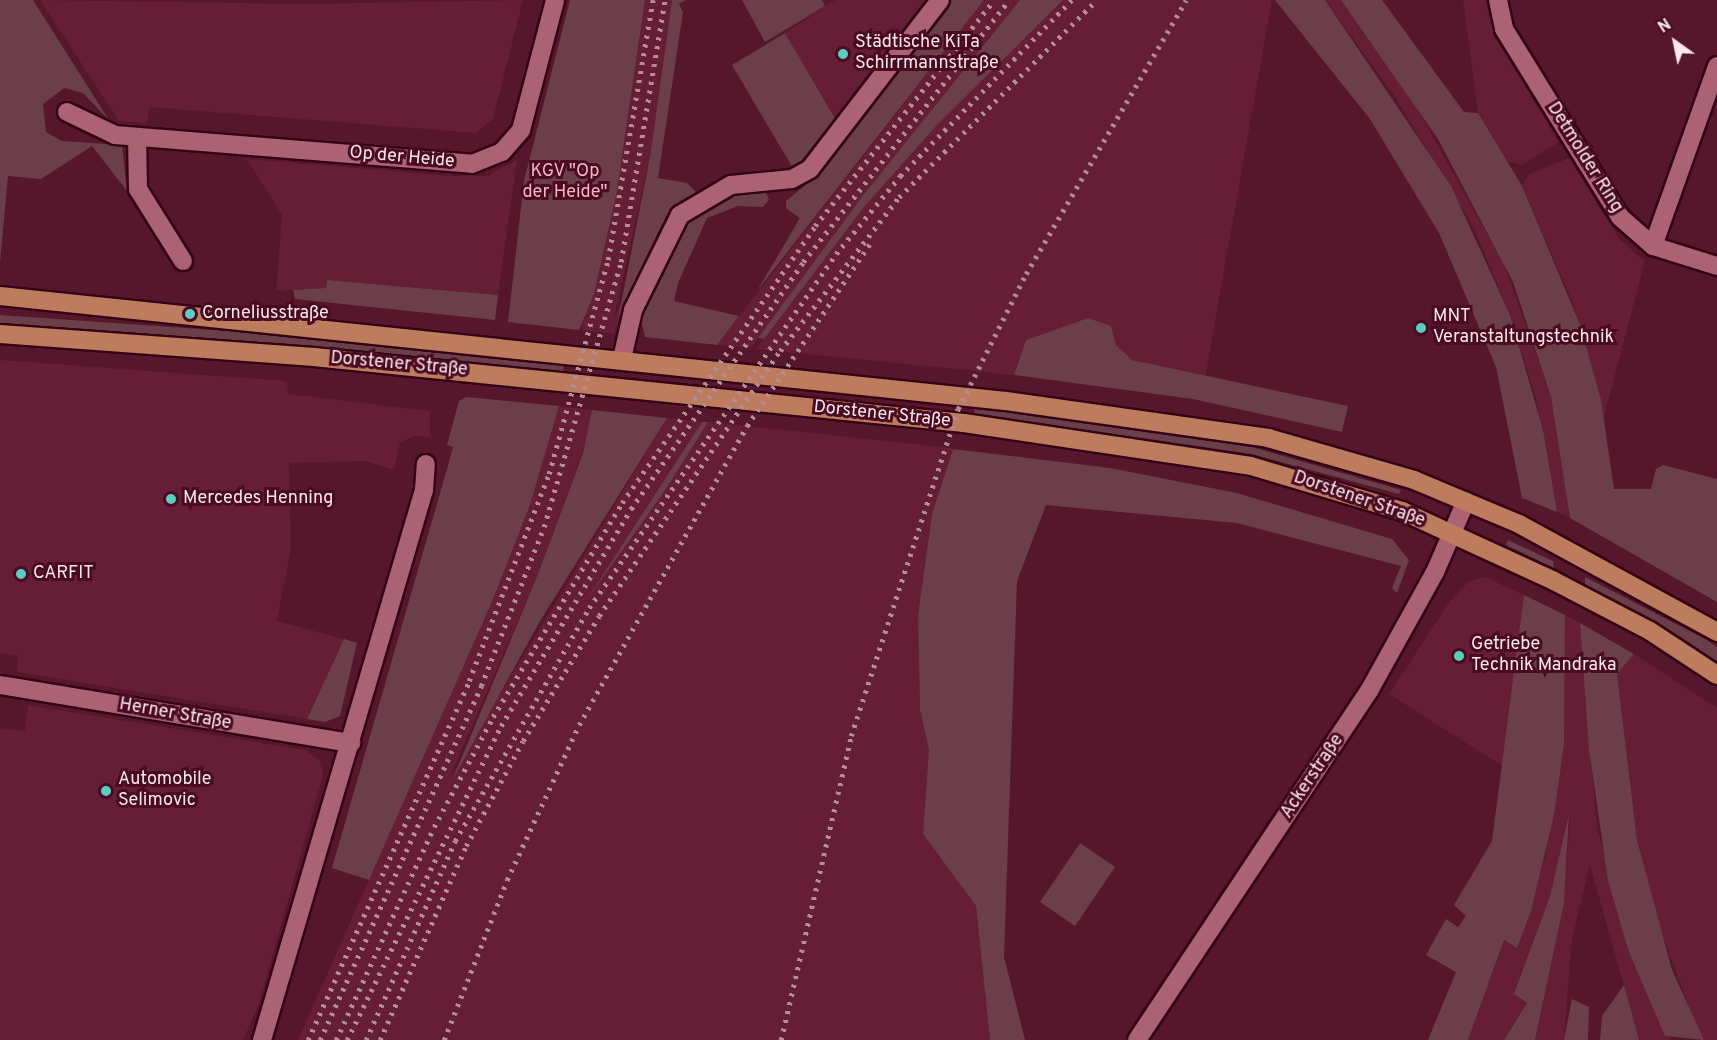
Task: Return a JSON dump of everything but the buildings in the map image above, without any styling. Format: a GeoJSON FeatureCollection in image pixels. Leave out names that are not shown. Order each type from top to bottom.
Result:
{"type":"FeatureCollection","features":[{"type":"Feature","properties":{"kind":"main road","name":"Dorstener Straße"},"geometry":{"type":"LineString","coordinates":[[0,296],[622,359],[1145,417],[1268,438],[1414,480],[1552,538],[1717,632]]}},
{"type":"Feature","properties":{"kind":"main road","name":"Dorstener Straße"},"geometry":{"type":"LineString","coordinates":[[0,334],[446,369],[1077,438],[1286,474],[1402,511],[1554,581],[1717,675]]}},
{"type":"Feature","properties":{"kind":"street","name":"Op der Heide"},"geometry":{"type":"LineString","coordinates":[[67,112],[115,135],[472,164],[488,159],[521,130],[555,0]]}},
{"type":"Feature","properties":{"kind":"street"},"geometry":{"type":"LineString","coordinates":[[622,359],[633,310],[680,215],[731,184],[792,179],[810,169],[940,0]]}},
{"type":"Feature","properties":{"kind":"street","name":"Detmolder Ring"},"geometry":{"type":"LineString","coordinates":[[1498,0],[1504,29],[1620,217],[1653,246],[1717,266]]}},
{"type":"Feature","properties":{"kind":"street"},"geometry":{"type":"LineString","coordinates":[[1653,246],[1717,66]]}},
{"type":"Feature","properties":{"kind":"street"},"geometry":{"type":"LineString","coordinates":[[137,137],[138,189],[183,261]]}},
{"type":"Feature","properties":{"kind":"street"},"geometry":{"type":"LineString","coordinates":[[262,1040],[424,490],[426,464]]}},
{"type":"Feature","properties":{"kind":"street","name":"Ackerstraße"},"geometry":{"type":"LineString","coordinates":[[1137,1040],[1369,691],[1454,535],[1466,501]]}},
{"type":"Feature","properties":{"kind":"street","name":"Herner Straße"},"geometry":{"type":"LineString","coordinates":[[0,685],[351,743]]}},
{"type":"Feature","properties":{"kind":"shaded area"},"geometry":{"type":"Polygon","coordinates":[[[40,0],[301,4],[523,0],[493,119],[476,133],[149,107],[147,123],[119,121],[40,0]]]}},
{"type":"Feature","properties":{"kind":"shaded area"},"geometry":{"type":"Polygon","coordinates":[[[645,0],[672,0],[650,157],[614,317],[663,223],[665,224],[622,327],[616,325],[614,334],[581,330],[617,191],[645,0]]]}},
{"type":"Feature","properties":{"kind":"shaded area","name":"Städtische KiTa Schirrmannstraße"},"geometry":{"type":"Polygon","coordinates":[[[835,0],[929,0],[837,122],[785,33],[835,0]]]}},
{"type":"Feature","properties":{"kind":"shaded area"},"geometry":{"type":"Polygon","coordinates":[[[984,0],[1020,0],[864,194],[751,348],[717,345],[984,0]]]}},
{"type":"Feature","properties":{"kind":"shaded area"},"geometry":{"type":"Polygon","coordinates":[[[1063,0],[1272,0],[1205,378],[1132,360],[1116,345],[1111,326],[1088,318],[1026,340],[1014,375],[756,349],[864,207],[937,125],[1063,0]]]}},
{"type":"Feature","properties":{"kind":"shaded area"},"geometry":{"type":"Polygon","coordinates":[[[1325,0],[1341,0],[1409,94],[1504,264],[1551,397],[1570,518],[1557,512],[1536,399],[1510,315],[1474,228],[1394,95],[1325,0]]]}},
{"type":"Feature","properties":{"kind":"shaded area"},"geometry":{"type":"Polygon","coordinates":[[[1463,0],[1485,0],[1495,37],[1559,142],[1522,165],[1506,161],[1478,113],[1463,0]]]}},
{"type":"Feature","properties":{"kind":"shaded area"},"geometry":{"type":"Polygon","coordinates":[[[1569,158],[1619,239],[1645,261],[1604,417],[1574,306],[1522,186],[1529,174],[1569,158]]]}},
{"type":"Feature","properties":{"kind":"shaded area"},"geometry":{"type":"Polygon","coordinates":[[[247,159],[455,176],[486,176],[517,160],[498,295],[327,280],[326,288],[276,291],[282,215],[247,159]]]}},
{"type":"Feature","properties":{"kind":"shaded area"},"geometry":{"type":"Polygon","coordinates":[[[0,360],[287,381],[288,394],[430,411],[430,437],[413,436],[400,443],[394,470],[365,461],[289,463],[291,549],[277,621],[344,639],[307,719],[17,672],[18,656],[0,653],[0,360]]]}},
{"type":"Feature","properties":{"kind":"shaded area"},"geometry":{"type":"Polygon","coordinates":[[[559,406],[592,410],[588,437],[536,579],[449,779],[667,418],[702,422],[594,590],[708,422],[953,448],[932,514],[918,615],[920,710],[929,749],[923,834],[976,906],[990,1040],[298,1040],[494,597],[530,505],[559,406]]]}},
{"type":"Feature","properties":{"kind":"shaded area"},"geometry":{"type":"Polygon","coordinates":[[[1485,577],[1524,595],[1504,767],[1389,694],[1450,601],[1469,581],[1485,577]]]}},
{"type":"Feature","properties":{"kind":"shaded area"},"geometry":{"type":"Polygon","coordinates":[[[1565,615],[1580,623],[1597,830],[1670,1040],[1639,1040],[1590,865],[1572,938],[1564,1040],[1535,1040],[1564,903],[1570,814],[1550,896],[1514,994],[1527,1002],[1504,1040],[1468,1040],[1504,940],[1517,947],[1545,857],[1564,744],[1565,615]]]}},
{"type":"Feature","properties":{"kind":"shaded area"},"geometry":{"type":"Polygon","coordinates":[[[1634,654],[1717,708],[1717,1040],[1704,1040],[1698,1032],[1652,906],[1637,840],[1617,674],[1634,654]]]}},
{"type":"Feature","properties":{"kind":"shaded area"},"geometry":{"type":"Polygon","coordinates":[[[28,705],[305,750],[320,760],[323,775],[259,1004],[243,1040],[0,1040],[0,728],[25,731],[28,705]]]}},
{"type":"Feature","properties":{"kind":"green space"},"geometry":{"type":"Polygon","coordinates":[[[0,0],[33,0],[109,120],[83,93],[64,88],[43,104],[46,132],[62,141],[122,145],[127,191],[92,146],[41,179],[8,176],[0,263],[0,0]]]}},
{"type":"Feature","properties":{"kind":"green space","name":"KGV \"Op der Heide\""},"geometry":{"type":"Polygon","coordinates":[[[570,0],[645,0],[617,191],[594,294],[579,330],[508,322],[524,181],[570,0]]]}},
{"type":"Feature","properties":{"kind":"green space"},"geometry":{"type":"Polygon","coordinates":[[[672,0],[686,0],[679,4],[683,12],[658,178],[687,183],[696,192],[662,224],[618,319],[650,157],[672,0]]]}},
{"type":"Feature","properties":{"kind":"green space"},"geometry":{"type":"Polygon","coordinates":[[[742,0],[822,0],[825,6],[765,42],[742,0]]]}},
{"type":"Feature","properties":{"kind":"green space"},"geometry":{"type":"Polygon","coordinates":[[[951,0],[984,0],[757,291],[800,218],[786,208],[786,201],[818,175],[951,0]]]}},
{"type":"Feature","properties":{"kind":"green space"},"geometry":{"type":"Polygon","coordinates":[[[1020,0],[1063,0],[937,125],[864,207],[764,339],[758,338],[864,194],[1020,0]]]}},
{"type":"Feature","properties":{"kind":"green space"},"geometry":{"type":"Polygon","coordinates":[[[1275,0],[1325,0],[1451,186],[1510,315],[1543,430],[1557,512],[1522,498],[1496,367],[1439,233],[1370,119],[1275,0]]]}},
{"type":"Feature","properties":{"kind":"green space"},"geometry":{"type":"Polygon","coordinates":[[[1341,0],[1382,0],[1464,112],[1478,113],[1522,186],[1579,322],[1601,400],[1614,489],[1651,489],[1656,469],[1663,465],[1717,479],[1717,602],[1570,518],[1551,397],[1513,282],[1438,139],[1341,0]]]}},
{"type":"Feature","properties":{"kind":"green space"},"geometry":{"type":"Polygon","coordinates":[[[785,33],[837,122],[809,161],[794,170],[732,65],[785,33]]]}},
{"type":"Feature","properties":{"kind":"green space"},"geometry":{"type":"Polygon","coordinates":[[[765,190],[769,200],[763,207],[738,206],[707,218],[678,283],[674,301],[739,316],[717,345],[645,337],[641,320],[679,233],[694,214],[728,194],[765,190]]]}},
{"type":"Feature","properties":{"kind":"green space"},"geometry":{"type":"Polygon","coordinates":[[[327,280],[498,295],[495,320],[295,299],[293,290],[326,288],[327,280]]]}},
{"type":"Feature","properties":{"kind":"green space"},"geometry":{"type":"Polygon","coordinates":[[[0,315],[228,331],[564,365],[563,371],[0,324],[0,315]]]}},
{"type":"Feature","properties":{"kind":"green space"},"geometry":{"type":"Polygon","coordinates":[[[1088,318],[1111,326],[1116,345],[1132,360],[1348,406],[1342,432],[1193,399],[1014,375],[1026,340],[1088,318]]]}},
{"type":"Feature","properties":{"kind":"green space"},"geometry":{"type":"Polygon","coordinates":[[[466,397],[559,406],[530,505],[494,597],[369,880],[332,868],[453,447],[447,445],[459,401],[466,397]]]}},
{"type":"Feature","properties":{"kind":"green space"},"geometry":{"type":"Polygon","coordinates":[[[975,408],[1252,447],[1401,490],[1399,494],[1252,454],[974,414],[975,408]]]}},
{"type":"Feature","properties":{"kind":"green space"},"geometry":{"type":"Polygon","coordinates":[[[592,410],[667,418],[540,621],[452,781],[536,579],[583,453],[592,410]]]}},
{"type":"Feature","properties":{"kind":"green space"},"geometry":{"type":"Polygon","coordinates":[[[702,422],[708,422],[664,492],[586,601],[702,422]]]}},
{"type":"Feature","properties":{"kind":"green space"},"geometry":{"type":"Polygon","coordinates":[[[953,449],[1110,468],[1237,493],[1392,539],[1409,560],[1397,593],[1392,588],[1401,566],[1237,523],[1046,505],[1017,581],[1004,957],[1025,1040],[990,1040],[976,906],[923,834],[929,749],[920,710],[918,615],[932,514],[953,449]]]}},
{"type":"Feature","properties":{"kind":"green space"},"geometry":{"type":"Polygon","coordinates":[[[1508,540],[1553,561],[1554,568],[1506,545],[1508,540]]]}},
{"type":"Feature","properties":{"kind":"green space"},"geometry":{"type":"Polygon","coordinates":[[[1585,577],[1707,640],[1717,647],[1717,663],[1585,584],[1585,577]]]}},
{"type":"Feature","properties":{"kind":"green space"},"geometry":{"type":"Polygon","coordinates":[[[1524,595],[1565,615],[1564,744],[1554,815],[1531,911],[1517,948],[1504,940],[1468,1040],[1428,1040],[1456,972],[1426,955],[1446,919],[1458,927],[1466,916],[1454,905],[1492,841],[1524,595]]]}},
{"type":"Feature","properties":{"kind":"green space"},"geometry":{"type":"Polygon","coordinates":[[[1580,623],[1634,654],[1617,674],[1637,840],[1672,970],[1704,1040],[1665,1036],[1629,952],[1608,881],[1589,749],[1580,623]]]}},
{"type":"Feature","properties":{"kind":"green space"},"geometry":{"type":"Polygon","coordinates":[[[344,639],[357,643],[340,716],[325,722],[307,719],[344,639]]]}},
{"type":"Feature","properties":{"kind":"green space"},"geometry":{"type":"Polygon","coordinates":[[[1569,814],[1564,903],[1535,1040],[1504,1040],[1527,1003],[1514,994],[1550,896],[1569,814]]]}},
{"type":"Feature","properties":{"kind":"green space"},"geometry":{"type":"Polygon","coordinates":[[[1080,843],[1115,867],[1075,926],[1040,902],[1080,843]]]}},
{"type":"Feature","properties":{"kind":"green space"},"geometry":{"type":"Polygon","coordinates":[[[1624,985],[1639,1040],[1600,1040],[1602,1016],[1624,985]]]}},
{"type":"Feature","properties":{"kind":"green space"},"geometry":{"type":"Polygon","coordinates":[[[1572,999],[1589,1007],[1588,1040],[1564,1040],[1572,999]]]}},
{"type":"Feature","properties":{"kind":"railway"},"geometry":{"type":"LineString","coordinates":[[308,1040],[469,681],[549,474],[608,260],[653,0]]}},
{"type":"Feature","properties":{"kind":"railway"},"geometry":{"type":"LineString","coordinates":[[320,1040],[481,686],[544,527],[621,262],[665,0]]}},
{"type":"Feature","properties":{"kind":"railway"},"geometry":{"type":"LineString","coordinates":[[336,1040],[434,827],[493,717],[622,503],[815,226],[994,0]]}},
{"type":"Feature","properties":{"kind":"railway"},"geometry":{"type":"LineString","coordinates":[[347,1040],[501,726],[631,509],[803,262],[1009,0]]}},
{"type":"Feature","properties":{"kind":"railway"},"geometry":{"type":"LineString","coordinates":[[366,1040],[455,841],[589,608],[836,254],[900,176],[1072,0]]}},
{"type":"Feature","properties":{"kind":"railway"},"geometry":{"type":"LineString","coordinates":[[380,1040],[466,846],[523,741],[599,616],[780,351],[899,197],[1097,0]]}},
{"type":"Feature","properties":{"kind":"railway"},"geometry":{"type":"LineString","coordinates":[[781,1040],[851,736],[958,409],[1026,274],[1186,0]]}},
{"type":"Feature","properties":{"kind":"railway"},"geometry":{"type":"LineString","coordinates":[[444,1040],[507,880],[579,725],[747,426],[871,242]]}},
{"type":"Feature","properties":{"kind":"place","name":"Städtische KiTa Schirrmannstraße"},"geometry":{"type":"Point","coordinates":[843,54]}},
{"type":"Feature","properties":{"kind":"place","name":"Corneliusstraße"},"geometry":{"type":"Point","coordinates":[190,314]}},
{"type":"Feature","properties":{"kind":"place","name":"MNT Veranstaltungstechnik"},"geometry":{"type":"Point","coordinates":[1421,328]}},
{"type":"Feature","properties":{"kind":"place","name":"Mercedes Henning"},"geometry":{"type":"Point","coordinates":[171,499]}},
{"type":"Feature","properties":{"kind":"place","name":"CARFIT"},"geometry":{"type":"Point","coordinates":[21,574]}},
{"type":"Feature","properties":{"kind":"place","name":"Getriebe Technik Mandraka"},"geometry":{"type":"Point","coordinates":[1459,656]}},
{"type":"Feature","properties":{"kind":"place","name":"Automobile Selimovic"},"geometry":{"type":"Point","coordinates":[106,791]}}]}
